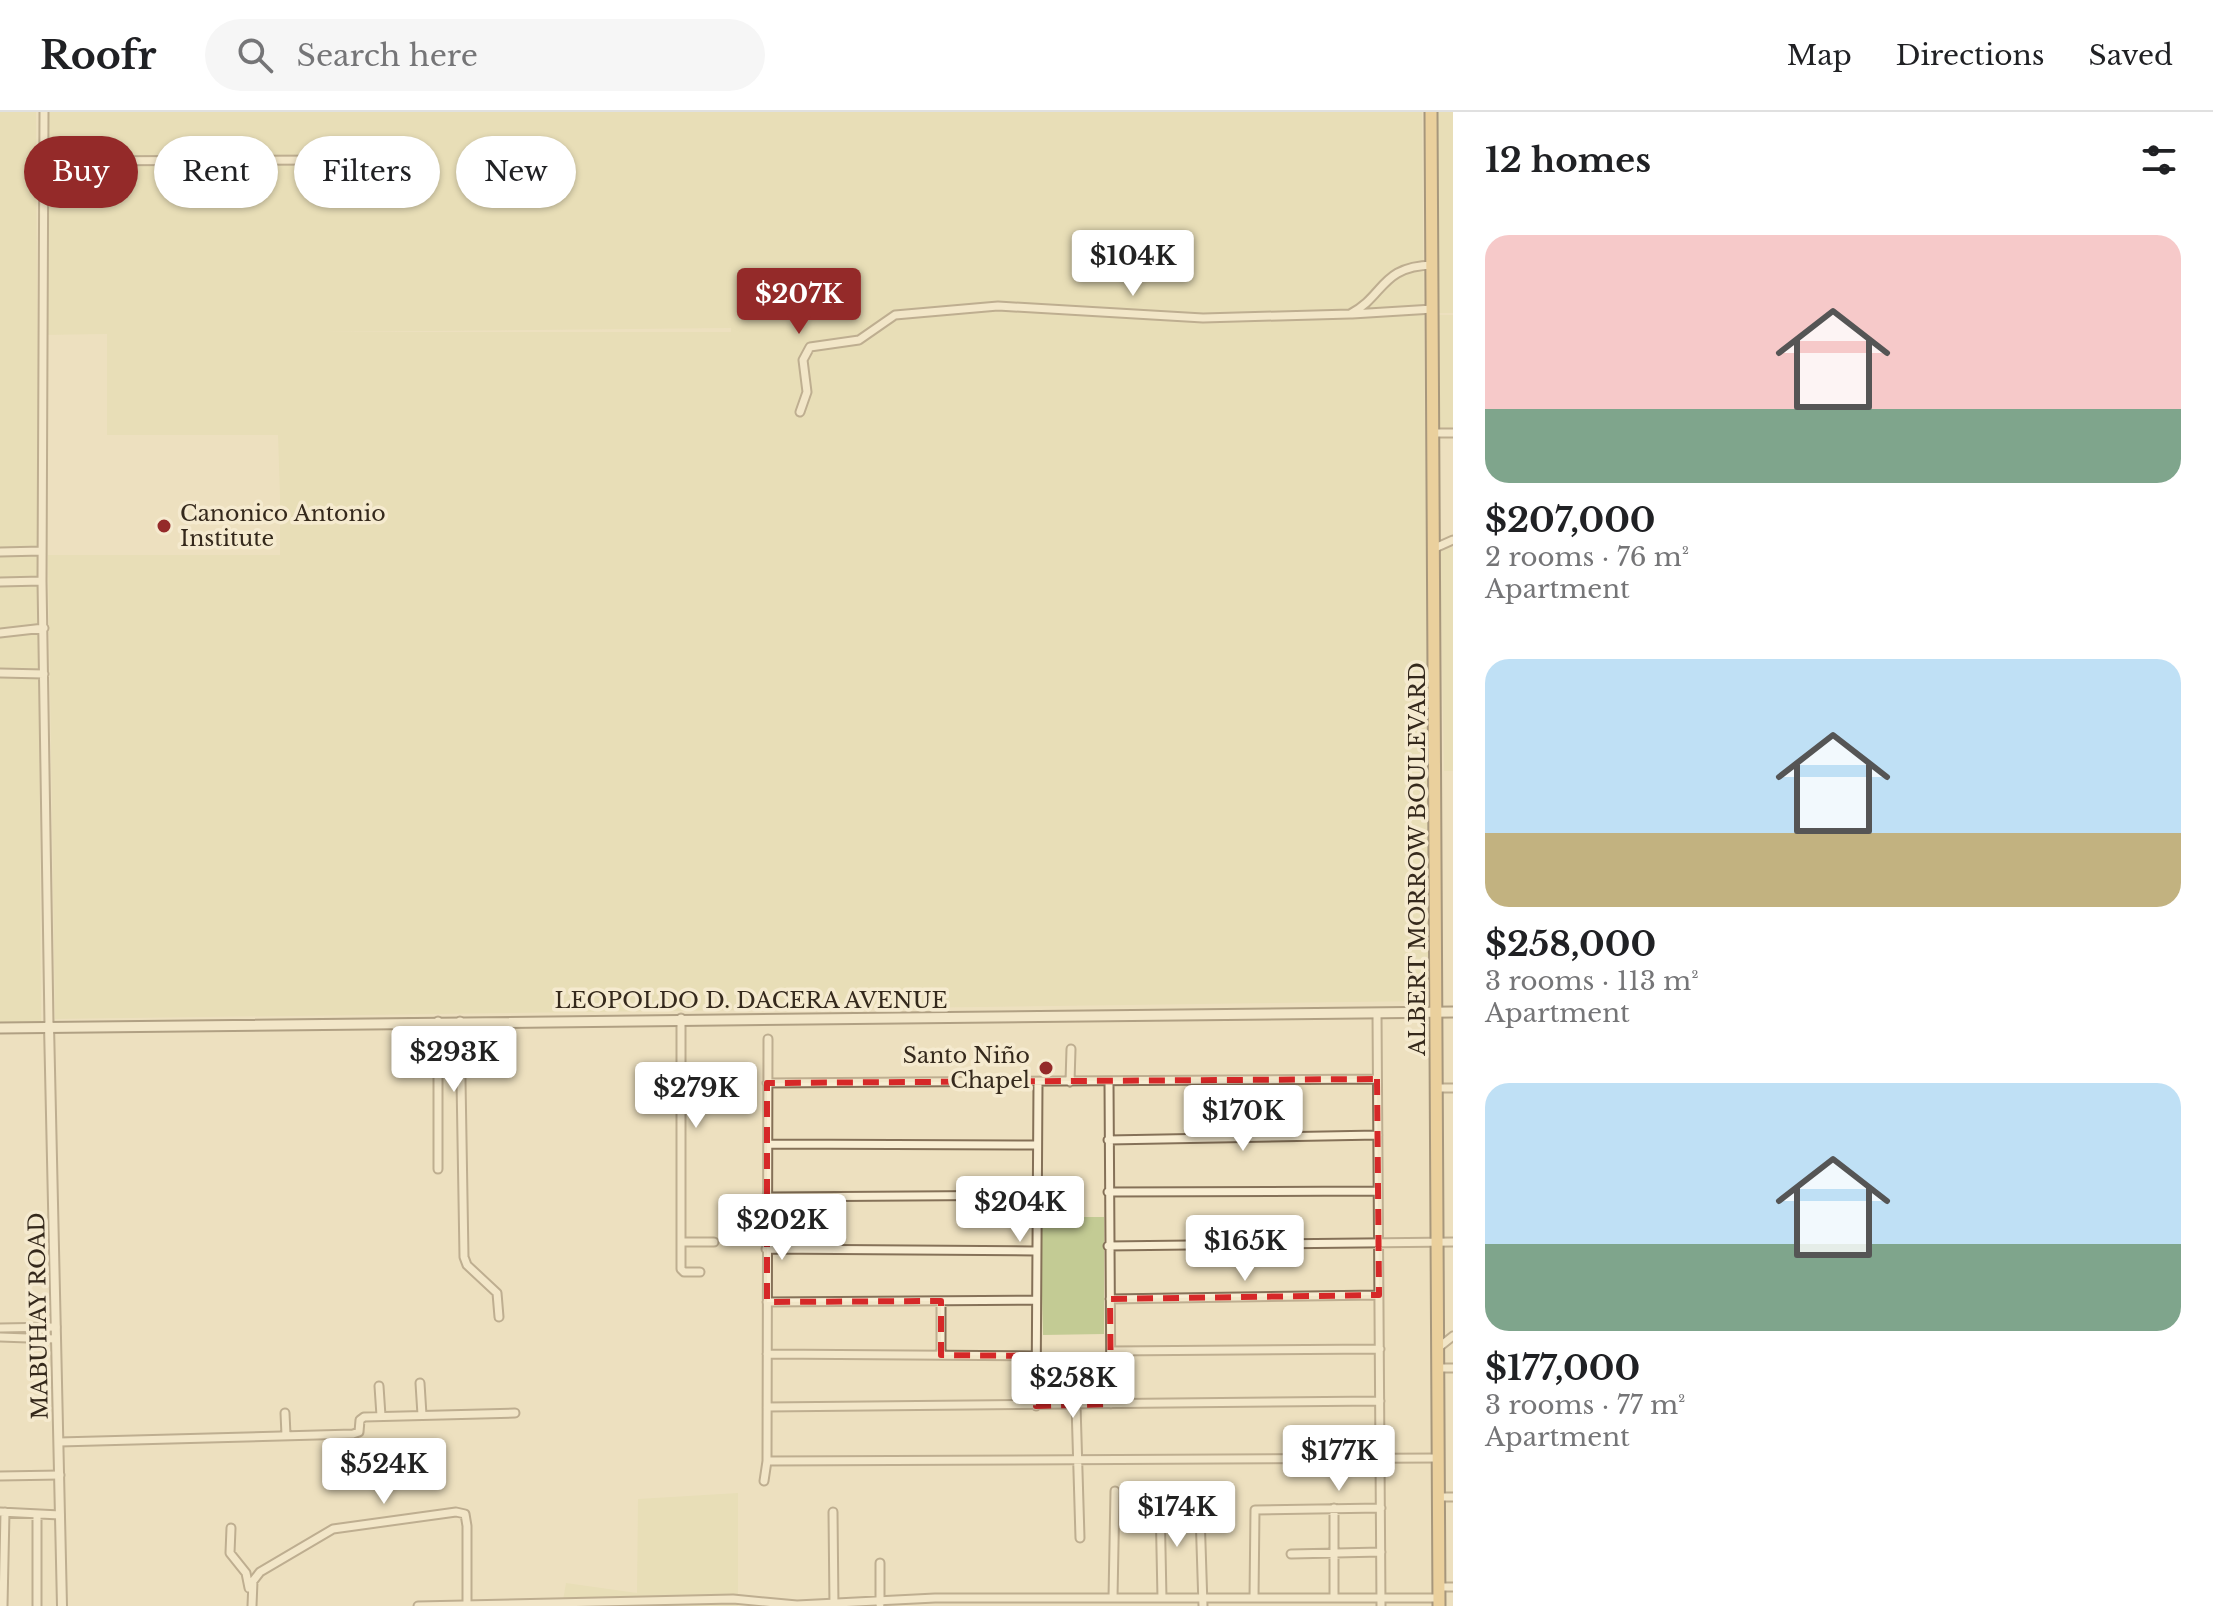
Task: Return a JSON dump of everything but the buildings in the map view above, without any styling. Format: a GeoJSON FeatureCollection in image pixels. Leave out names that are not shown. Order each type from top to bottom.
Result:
{"type":"FeatureCollection","features":[{"type":"Feature","properties":{"kind":"highway","name":"ALBERT MORROW BOULEVARD"},"geometry":{"type":"LineString","coordinates":[[1431,112],[1439,1597]]}},
{"type":"Feature","properties":{"kind":"main road","name":"LEOPOLDO D. DACERA AVENUE"},"geometry":{"type":"LineString","coordinates":[[0,1028],[681,1018],[1453,1012]]}},
{"type":"Feature","properties":{"kind":"street"},"geometry":{"type":"LineString","coordinates":[[44,112],[44,136]]}},
{"type":"Feature","properties":{"kind":"street"},"geometry":{"type":"LineString","coordinates":[[138,161],[294,160]]}},
{"type":"Feature","properties":{"kind":"street"},"geometry":{"type":"LineString","coordinates":[[43,208],[42,581],[49,1025]]}},
{"type":"Feature","properties":{"kind":"street"},"geometry":{"type":"LineString","coordinates":[[1350,314],[1386,278],[1415,265],[1433,265]]}},
{"type":"Feature","properties":{"kind":"street"},"geometry":{"type":"LineString","coordinates":[[800,412],[807,392],[803,360],[810,347],[859,340],[895,315],[998,306],[1203,318],[1433,309]]}},
{"type":"Feature","properties":{"kind":"street"},"geometry":{"type":"LineString","coordinates":[[1434,433],[1453,433]]}},
{"type":"Feature","properties":{"kind":"street"},"geometry":{"type":"LineString","coordinates":[[1435,548],[1453,540]]}},
{"type":"Feature","properties":{"kind":"street"},"geometry":{"type":"LineString","coordinates":[[0,552],[42,551]]}},
{"type":"Feature","properties":{"kind":"street"},"geometry":{"type":"LineString","coordinates":[[0,582],[42,581]]}},
{"type":"Feature","properties":{"kind":"street"},"geometry":{"type":"LineString","coordinates":[[0,633],[44,628]]}},
{"type":"Feature","properties":{"kind":"street"},"geometry":{"type":"LineString","coordinates":[[0,673],[44,674]]}},
{"type":"Feature","properties":{"kind":"street"},"geometry":{"type":"LineString","coordinates":[[1377,1013],[1381,1602]]}},
{"type":"Feature","properties":{"kind":"street"},"geometry":{"type":"LineString","coordinates":[[681,1018],[682,1271],[700,1272]]}},
{"type":"Feature","properties":{"kind":"street"},"geometry":{"type":"LineString","coordinates":[[438,1021],[438,1169]]}},
{"type":"Feature","properties":{"kind":"street"},"geometry":{"type":"LineString","coordinates":[[460,1021],[464,1257],[473,1272],[497,1293],[499,1317]]}},
{"type":"Feature","properties":{"kind":"street","name":"MABUHAY ROAD"},"geometry":{"type":"LineString","coordinates":[[49,1025],[62,1606]]}},
{"type":"Feature","properties":{"kind":"street"},"geometry":{"type":"LineString","coordinates":[[764,1481],[767,1461],[768,1039]]}},
{"type":"Feature","properties":{"kind":"street"},"geometry":{"type":"LineString","coordinates":[[1070,1082],[1071,1049]]}},
{"type":"Feature","properties":{"kind":"street"},"geometry":{"type":"LineString","coordinates":[[767,1083],[1377,1079]]}},
{"type":"Feature","properties":{"kind":"street"},"geometry":{"type":"LineString","coordinates":[[1109,1082],[1111,1404]]}},
{"type":"Feature","properties":{"kind":"street"},"geometry":{"type":"LineString","coordinates":[[1036,1406],[1038,1083]]}},
{"type":"Feature","properties":{"kind":"street"},"geometry":{"type":"LineString","coordinates":[[1438,1088],[1453,1088]]}},
{"type":"Feature","properties":{"kind":"street"},"geometry":{"type":"LineString","coordinates":[[1108,1140],[1378,1135]]}},
{"type":"Feature","properties":{"kind":"street"},"geometry":{"type":"LineString","coordinates":[[768,1144],[1036,1145]]}},
{"type":"Feature","properties":{"kind":"street"},"geometry":{"type":"LineString","coordinates":[[1108,1192],[1378,1191]]}},
{"type":"Feature","properties":{"kind":"street"},"geometry":{"type":"LineString","coordinates":[[766,1197],[1036,1195]]}},
{"type":"Feature","properties":{"kind":"street"},"geometry":{"type":"LineString","coordinates":[[681,1242],[714,1242]]}},
{"type":"Feature","properties":{"kind":"street"},"geometry":{"type":"LineString","coordinates":[[1108,1246],[1453,1242]]}},
{"type":"Feature","properties":{"kind":"street"},"geometry":{"type":"LineString","coordinates":[[766,1249],[1035,1251]]}},
{"type":"Feature","properties":{"kind":"street"},"geometry":{"type":"LineString","coordinates":[[1110,1299],[1379,1295]]}},
{"type":"Feature","properties":{"kind":"street"},"geometry":{"type":"LineString","coordinates":[[767,1302],[1035,1300]]}},
{"type":"Feature","properties":{"kind":"street"},"geometry":{"type":"LineString","coordinates":[[941,1301],[941,1355]]}},
{"type":"Feature","properties":{"kind":"street"},"geometry":{"type":"LineString","coordinates":[[0,1328],[56,1327]]}},
{"type":"Feature","properties":{"kind":"street"},"geometry":{"type":"LineString","coordinates":[[1438,1348],[1453,1336]]}},
{"type":"Feature","properties":{"kind":"street"},"geometry":{"type":"LineString","coordinates":[[0,1337],[56,1339]]}},
{"type":"Feature","properties":{"kind":"street"},"geometry":{"type":"LineString","coordinates":[[1111,1351],[1380,1349]]}},
{"type":"Feature","properties":{"kind":"street"},"geometry":{"type":"LineString","coordinates":[[767,1354],[1035,1356]]}},
{"type":"Feature","properties":{"kind":"street"},"geometry":{"type":"LineString","coordinates":[[1439,1368],[1453,1368]]}},
{"type":"Feature","properties":{"kind":"street"},"geometry":{"type":"LineString","coordinates":[[420,1383],[422,1415]]}},
{"type":"Feature","properties":{"kind":"street"},"geometry":{"type":"LineString","coordinates":[[379,1386],[381,1416]]}},
{"type":"Feature","properties":{"kind":"street"},"geometry":{"type":"LineString","coordinates":[[767,1407],[1380,1401]]}},
{"type":"Feature","properties":{"kind":"street"},"geometry":{"type":"LineString","coordinates":[[1076,1405],[1080,1538]]}},
{"type":"Feature","properties":{"kind":"street"},"geometry":{"type":"LineString","coordinates":[[285,1413],[286,1435]]}},
{"type":"Feature","properties":{"kind":"street"},"geometry":{"type":"LineString","coordinates":[[59,1442],[353,1434],[359,1432],[362,1417],[515,1413]]}},
{"type":"Feature","properties":{"kind":"street"},"geometry":{"type":"LineString","coordinates":[[767,1461],[1439,1458]]}},
{"type":"Feature","properties":{"kind":"street"},"geometry":{"type":"LineString","coordinates":[[0,1476],[60,1475]]}},
{"type":"Feature","properties":{"kind":"street"},"geometry":{"type":"LineString","coordinates":[[1113,1598],[1115,1491]]}},
{"type":"Feature","properties":{"kind":"street"},"geometry":{"type":"LineString","coordinates":[[1439,1497],[1453,1497]]}},
{"type":"Feature","properties":{"kind":"street"},"geometry":{"type":"LineString","coordinates":[[1160,1501],[1167,1601]]}},
{"type":"Feature","properties":{"kind":"street"},"geometry":{"type":"LineString","coordinates":[[1334,1508],[1334,1598]]}},
{"type":"Feature","properties":{"kind":"street"},"geometry":{"type":"LineString","coordinates":[[1254,1598],[1255,1510],[1381,1508]]}},
{"type":"Feature","properties":{"kind":"street"},"geometry":{"type":"LineString","coordinates":[[3,1606],[3,1512],[60,1515]]}},
{"type":"Feature","properties":{"kind":"street"},"geometry":{"type":"LineString","coordinates":[[251,1606],[253,1581],[260,1572],[333,1529],[456,1512],[465,1514],[467,1526],[467,1605]]}},
{"type":"Feature","properties":{"kind":"street"},"geometry":{"type":"LineString","coordinates":[[833,1512],[834,1605]]}},
{"type":"Feature","properties":{"kind":"street"},"geometry":{"type":"LineString","coordinates":[[1200,1513],[1203,1602]]}},
{"type":"Feature","properties":{"kind":"street"},"geometry":{"type":"LineString","coordinates":[[37,1514],[37,1606]]}},
{"type":"Feature","properties":{"kind":"street"},"geometry":{"type":"LineString","coordinates":[[231,1528],[230,1553],[249,1580],[251,1606]]}},
{"type":"Feature","properties":{"kind":"street"},"geometry":{"type":"LineString","coordinates":[[1291,1554],[1381,1552]]}},
{"type":"Feature","properties":{"kind":"street"},"geometry":{"type":"LineString","coordinates":[[880,1563],[880,1604]]}},
{"type":"Feature","properties":{"kind":"street"},"geometry":{"type":"LineString","coordinates":[[418,1606],[733,1599],[795,1606],[1104,1602],[1113,1598],[1124,1602],[1334,1598],[1381,1602],[1439,1597],[1453,1587]]}},
{"type":"Feature","properties":{"kind":"highlighted area"},"geometry":{"type":"Polygon","coordinates":[[[1377,1079],[1379,1295],[1110,1299],[1111,1404],[1036,1406],[1035,1356],[941,1355],[941,1301],[767,1302],[767,1083],[1377,1079]]]}},
{"type":"Feature","properties":{"kind":"shaded area"},"geometry":{"type":"Polygon","coordinates":[[[0,112],[36,112],[36,136],[24,136],[24,208],[37,208],[41,1023],[0,1023],[0,112]]]}},
{"type":"Feature","properties":{"kind":"shaded area"},"geometry":{"type":"Polygon","coordinates":[[[42,112],[1422,112],[1430,1001],[55,1019],[48,555],[280,555],[278,435],[107,435],[107,334],[41,335],[42,208],[138,208],[138,136],[42,136],[42,112]],[[731,328],[318,332],[731,332],[731,328]]]}},
{"type":"Feature","properties":{"kind":"shaded area"},"geometry":{"type":"Polygon","coordinates":[[[1435,112],[1453,112],[1453,313],[1437,313],[1435,112]]]}},
{"type":"Feature","properties":{"kind":"shaded area"},"geometry":{"type":"Polygon","coordinates":[[[1433,315],[1453,315],[1453,433],[1434,433],[1433,315]]]}},
{"type":"Feature","properties":{"kind":"shaded area"},"geometry":{"type":"Polygon","coordinates":[[[1453,547],[1453,771],[1444,771],[1440,548],[1453,547]]]}},
{"type":"Feature","properties":{"kind":"shaded area"},"geometry":{"type":"Polygon","coordinates":[[[738,1493],[738,1606],[562,1606],[566,1583],[637,1593],[638,1499],[738,1493]]]}},
{"type":"Feature","properties":{"kind":"green space"},"geometry":{"type":"Polygon","coordinates":[[[1040,1217],[1104,1217],[1104,1334],[1043,1335],[1040,1217]]]}},
{"type":"Feature","properties":{"kind":"place","name":"Canonico Antonio Institute"},"geometry":{"type":"Point","coordinates":[164,526]}},
{"type":"Feature","properties":{"kind":"place","name":"Santo Niño Chapel"},"geometry":{"type":"Point","coordinates":[1046,1068]}}]}
